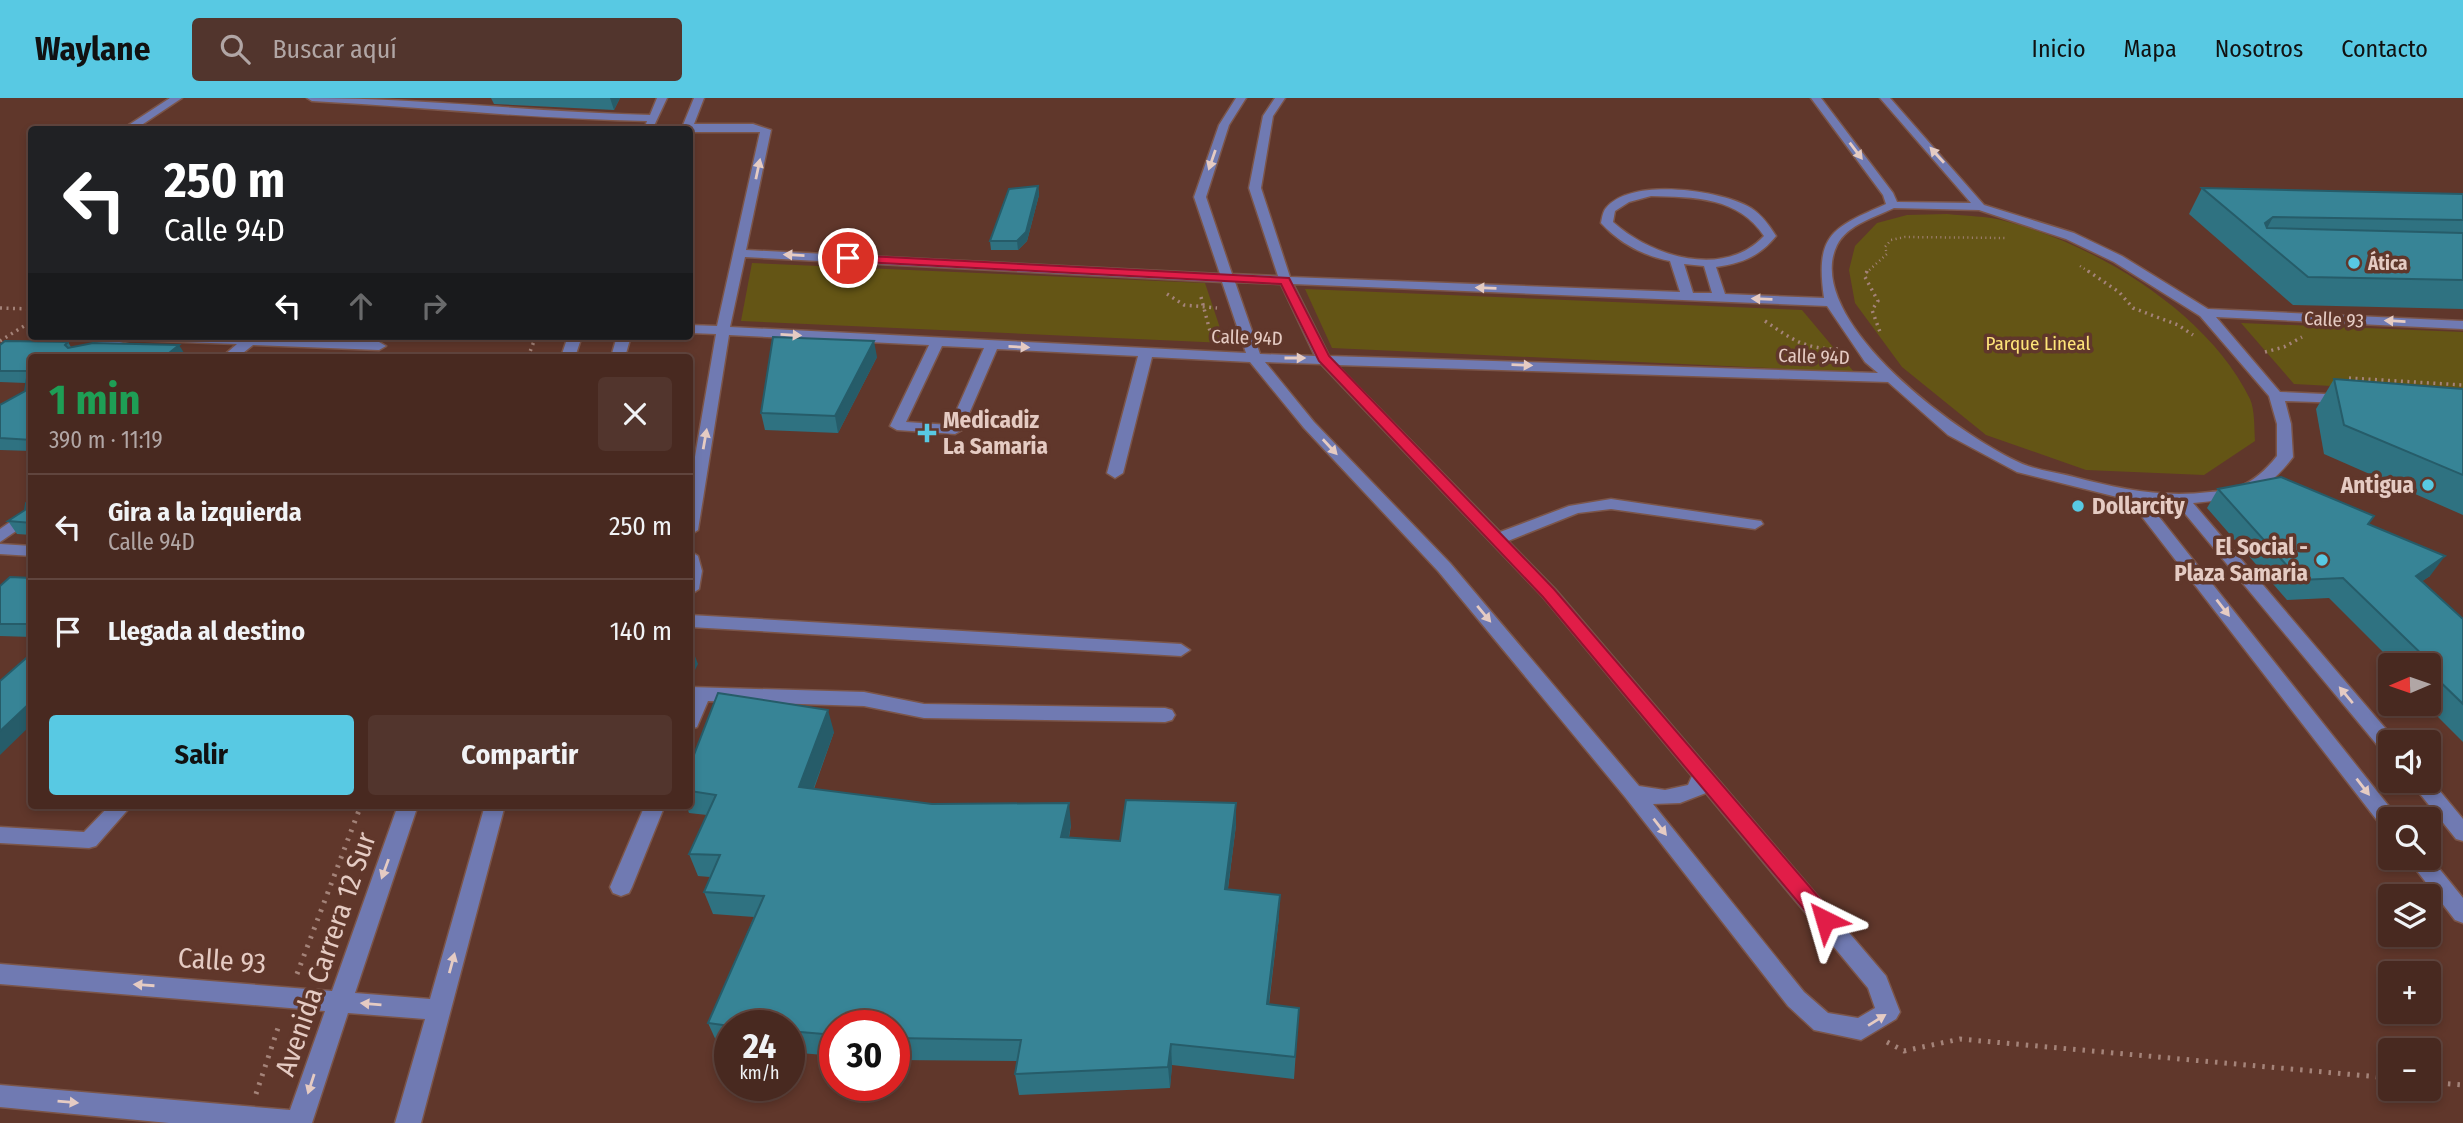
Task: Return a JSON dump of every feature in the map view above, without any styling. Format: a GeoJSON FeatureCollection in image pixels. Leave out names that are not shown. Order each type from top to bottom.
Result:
{"type":"FeatureCollection","features":[{"type":"Feature","properties":{"kind":"street"},"geometry":{"type":"LineString","coordinates":[[132,126],[177,98]]}},
{"type":"Feature","properties":{"kind":"street"},"geometry":{"type":"LineString","coordinates":[[312,98],[451,105],[651,124],[662,98]]}},
{"type":"Feature","properties":{"kind":"street"},"geometry":{"type":"LineString","coordinates":[[688,126],[699,98]]}},
{"type":"Feature","properties":{"kind":"street"},"geometry":{"type":"LineString","coordinates":[[1241,98],[1224,125],[1200,197],[1254,358],[1309,425],[1444,567],[1632,792],[1796,999],[1822,1023],[1861,1029],[1888,1012],[1878,983],[1549,593],[1323,358],[1285,280],[1255,188],[1268,116],[1280,98]]}},
{"type":"Feature","properties":{"kind":"street"},"geometry":{"type":"LineString","coordinates":[[1816,98],[1889,195],[1892,205]]}},
{"type":"Feature","properties":{"kind":"street"},"geometry":{"type":"LineString","coordinates":[[1885,98],[1980,207]]}},
{"type":"Feature","properties":{"kind":"street"},"geometry":{"type":"LineString","coordinates":[[693,128],[753,127],[766,130],[723,331],[693,512]]}},
{"type":"Feature","properties":{"kind":"street"},"geometry":{"type":"LineString","coordinates":[[1682,193],[1715,198],[1743,208],[1763,222],[1769,236],[1762,250],[1740,259],[1709,262],[1676,260],[1643,251],[1619,238],[1607,223],[1610,209],[1625,199],[1638,196],[1682,193]]}},
{"type":"Feature","properties":{"kind":"street"},"geometry":{"type":"LineString","coordinates":[[1892,205],[1980,207],[2070,236],[2118,259],[2205,313],[2276,396],[2284,424],[2285,457],[2273,472],[2239,493],[2182,500],[2135,497],[2022,469],[1953,432],[1889,378],[1862,348],[1830,302],[1826,267],[1831,245],[1846,226],[1892,205]]}},
{"type":"Feature","properties":{"kind":"street"},"geometry":{"type":"LineString","coordinates":[[741,253],[1226,278],[1830,302]]}},
{"type":"Feature","properties":{"kind":"street"},"geometry":{"type":"LineString","coordinates":[[1676,260],[1688,296]]}},
{"type":"Feature","properties":{"kind":"street"},"geometry":{"type":"LineString","coordinates":[[1709,262],[1720,298]]}},
{"type":"Feature","properties":{"kind":"street","name":"Calle 93"},"geometry":{"type":"LineString","coordinates":[[2205,313],[2463,324]]}},
{"type":"Feature","properties":{"kind":"street","name":"Calle 94D"},"geometry":{"type":"LineString","coordinates":[[693,329],[1254,358],[1323,358],[1889,378]]}},
{"type":"Feature","properties":{"kind":"street"},"geometry":{"type":"LineString","coordinates":[[87,354],[110,340]]}},
{"type":"Feature","properties":{"kind":"street"},"geometry":{"type":"LineString","coordinates":[[226,340],[379,346],[370,354]]}},
{"type":"Feature","properties":{"kind":"street"},"geometry":{"type":"LineString","coordinates":[[233,354],[250,341]]}},
{"type":"Feature","properties":{"kind":"street"},"geometry":{"type":"LineString","coordinates":[[937,343],[897,426],[955,429],[992,345]]}},
{"type":"Feature","properties":{"kind":"street"},"geometry":{"type":"LineString","coordinates":[[1115,473],[1146,352]]}},
{"type":"Feature","properties":{"kind":"street"},"geometry":{"type":"LineString","coordinates":[[2276,396],[2368,400]]}},
{"type":"Feature","properties":{"kind":"street"},"geometry":{"type":"LineString","coordinates":[[2135,497],[2378,807]]}},
{"type":"Feature","properties":{"kind":"street"},"geometry":{"type":"LineString","coordinates":[[2182,500],[2378,733]]}},
{"type":"Feature","properties":{"kind":"street"},"geometry":{"type":"LineString","coordinates":[[1498,539],[1575,509],[1611,504],[1755,524]]}},
{"type":"Feature","properties":{"kind":"street"},"geometry":{"type":"LineString","coordinates":[[0,537],[28,515]]}},
{"type":"Feature","properties":{"kind":"street"},"geometry":{"type":"LineString","coordinates":[[0,549],[28,551]]}},
{"type":"Feature","properties":{"kind":"street"},"geometry":{"type":"LineString","coordinates":[[693,621],[1181,650]]}},
{"type":"Feature","properties":{"kind":"street"},"geometry":{"type":"LineString","coordinates":[[695,694],[864,699],[924,711],[1165,715]]}},
{"type":"Feature","properties":{"kind":"street"},"geometry":{"type":"LineString","coordinates":[[1632,792],[1656,799],[1678,798],[1697,790],[1702,774]]}},
{"type":"Feature","properties":{"kind":"street"},"geometry":{"type":"LineString","coordinates":[[2430,793],[2463,833]]}},
{"type":"Feature","properties":{"kind":"street"},"geometry":{"type":"LineString","coordinates":[[0,835],[89,840],[118,809]]}},
{"type":"Feature","properties":{"kind":"street","name":"Avenida Carrera 12 Sur"},"geometry":{"type":"LineString","coordinates":[[298,1123],[407,809]]}},
{"type":"Feature","properties":{"kind":"street"},"geometry":{"type":"LineString","coordinates":[[408,1123],[494,809]]}},
{"type":"Feature","properties":{"kind":"street"},"geometry":{"type":"LineString","coordinates":[[621,887],[653,809]]}},
{"type":"Feature","properties":{"kind":"street"},"geometry":{"type":"LineString","coordinates":[[2428,870],[2463,914]]}},
{"type":"Feature","properties":{"kind":"street","name":"Calle 93"},"geometry":{"type":"LineString","coordinates":[[0,974],[439,1010]]}},
{"type":"Feature","properties":{"kind":"street"},"geometry":{"type":"LineString","coordinates":[[0,1096],[298,1123]]}},
{"type":"Feature","properties":{"kind":"path"},"geometry":{"type":"LineString","coordinates":[[1755,320],[1768,321],[1782,335],[1814,349],[1885,346],[1871,310],[1878,300],[1865,277],[1867,270],[1887,254],[1885,247],[1891,240],[1905,237],[2010,238]]}},
{"type":"Feature","properties":{"kind":"path"},"geometry":{"type":"LineString","coordinates":[[2079,265],[2119,292],[2133,308],[2178,325],[2213,348],[2266,352],[2284,347],[2304,335]]}},
{"type":"Feature","properties":{"kind":"path"},"geometry":{"type":"LineString","coordinates":[[0,308],[28,309]]}},
{"type":"Feature","properties":{"kind":"path"},"geometry":{"type":"LineString","coordinates":[[0,341],[28,324]]}},
{"type":"Feature","properties":{"kind":"path"},"geometry":{"type":"LineString","coordinates":[[2341,378],[2463,385]]}},
{"type":"Feature","properties":{"kind":"path"},"geometry":{"type":"LineString","coordinates":[[248,1118],[289,997],[360,809]]}},
{"type":"Feature","properties":{"kind":"path"},"geometry":{"type":"LineString","coordinates":[[1861,1029],[1904,1051],[1960,1039],[2378,1077]]}},
{"type":"Feature","properties":{"kind":"path"},"geometry":{"type":"LineString","coordinates":[[2441,1083],[2463,1085]]}},
{"type":"Feature","properties":{"kind":"green space","name":"Parque Lineal"},"geometry":{"type":"Polygon","coordinates":[[[1947,214],[1998,219],[2040,232],[2111,264],[2146,286],[2207,338],[2231,367],[2252,403],[2255,441],[2204,475],[2086,470],[1986,435],[1902,367],[1855,303],[1849,270],[1855,246],[1877,223],[1907,215],[1947,214]]]}},
{"type":"Feature","properties":{"kind":"green space"},"geometry":{"type":"Polygon","coordinates":[[[752,263],[1205,283],[1225,343],[741,321],[752,263]]]}},
{"type":"Feature","properties":{"kind":"green space"},"geometry":{"type":"Polygon","coordinates":[[[1305,289],[1802,310],[1854,372],[1332,348],[1305,289]]]}},
{"type":"Feature","properties":{"kind":"green space"},"geometry":{"type":"Polygon","coordinates":[[[2241,323],[2463,332],[2463,393],[2294,384],[2241,323]]]}},
{"type":"Feature","properties":{"kind":"building"},"geometry":{"type":"Polygon","coordinates":[[[1038,186],[1026,232],[1017,241],[990,241],[1009,189],[1038,186]]]}},
{"type":"Feature","properties":{"kind":"building"},"geometry":{"type":"Polygon","coordinates":[[[2202,188],[2463,194],[2463,220],[2273,217],[2265,223],[2267,228],[2463,233],[2463,280],[2308,277],[2202,188]]]}},
{"type":"Feature","properties":{"kind":"building"},"geometry":{"type":"Polygon","coordinates":[[[773,337],[874,341],[835,416],[761,413],[773,337]]]}},
{"type":"Feature","properties":{"kind":"building"},"geometry":{"type":"Polygon","coordinates":[[[5,341],[68,342],[65,345],[68,348],[93,343],[179,345],[168,354],[28,354],[28,371],[0,371],[0,345],[5,341]]]}},
{"type":"Feature","properties":{"kind":"building"},"geometry":{"type":"Polygon","coordinates":[[[27,378],[28,440],[0,438],[0,405],[25,391],[27,378]]]}},
{"type":"Feature","properties":{"kind":"building"},"geometry":{"type":"Polygon","coordinates":[[[2334,379],[2463,389],[2463,475],[2344,425],[2334,379]]]}},
{"type":"Feature","properties":{"kind":"building"},"geometry":{"type":"Polygon","coordinates":[[[2281,477],[2374,516],[2368,524],[2445,556],[2416,576],[2463,619],[2463,704],[2441,683],[2441,653],[2421,653],[2343,578],[2300,580],[2218,489],[2281,477]]]}},
{"type":"Feature","properties":{"kind":"building"},"geometry":{"type":"Polygon","coordinates":[[[28,502],[28,523],[8,521],[25,510],[28,502]]]}},
{"type":"Feature","properties":{"kind":"building"},"geometry":{"type":"Polygon","coordinates":[[[10,577],[28,578],[28,624],[0,624],[0,586],[10,577]]]}},
{"type":"Feature","properties":{"kind":"building"},"geometry":{"type":"Polygon","coordinates":[[[28,656],[28,705],[0,731],[0,681],[28,656]]]}},
{"type":"Feature","properties":{"kind":"building"},"geometry":{"type":"Polygon","coordinates":[[[718,693],[828,710],[799,787],[932,804],[1069,803],[1061,837],[1120,841],[1126,800],[1236,803],[1225,889],[1280,895],[1267,1004],[1299,1008],[1295,1057],[1171,1044],[1168,1067],[1015,1074],[1021,1040],[910,1038],[910,1010],[819,1010],[819,1034],[805,1032],[805,1010],[714,1010],[714,1024],[708,1023],[764,896],[704,892],[720,855],[689,854],[716,795],[693,791],[693,757],[718,693]]]}},
{"type":"Feature","properties":{"kind":"place","name":"Ática"},"geometry":{"type":"Point","coordinates":[2354,263]}},
{"type":"Feature","properties":{"kind":"place","name":"Medicadiz La Samaria"},"geometry":{"type":"Point","coordinates":[927,433]}},
{"type":"Feature","properties":{"kind":"place","name":"Antigua"},"geometry":{"type":"Point","coordinates":[2428,485]}},
{"type":"Feature","properties":{"kind":"place","name":"Dollarcity"},"geometry":{"type":"Point","coordinates":[2078,506]}},
{"type":"Feature","properties":{"kind":"place","name":"El Social - Plaza Samaria"},"geometry":{"type":"Point","coordinates":[2322,560]}},
{"type":"Feature","properties":{"kind":"route"},"geometry":{"type":"LineString","coordinates":[[848,258],[1285,280],[1323,358],[1549,593],[1825,920]]}}]}
